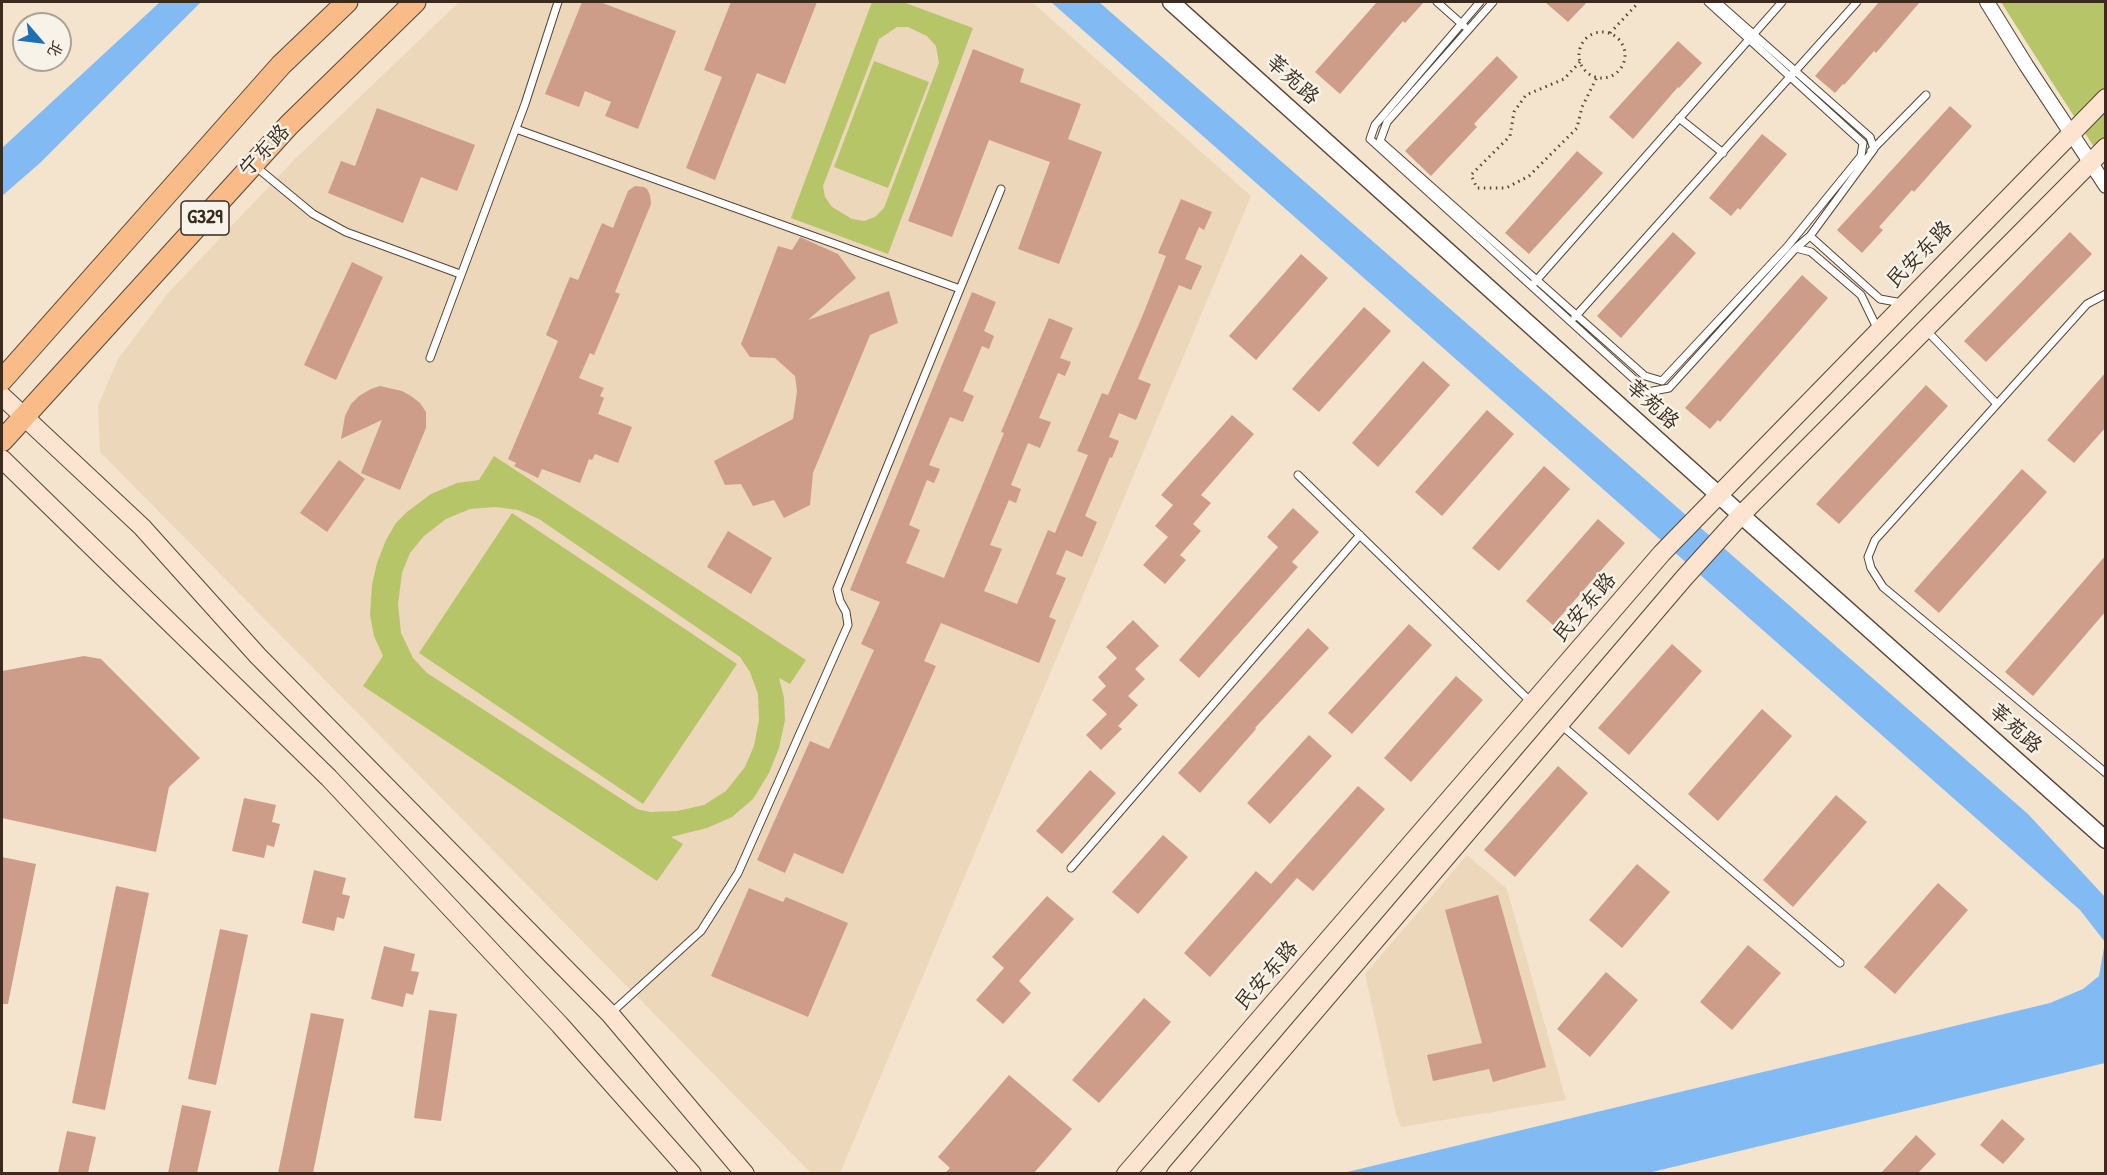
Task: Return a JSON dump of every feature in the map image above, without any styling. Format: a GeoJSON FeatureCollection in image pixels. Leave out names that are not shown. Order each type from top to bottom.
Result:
{"type":"FeatureCollection","features":[{"type":"Feature","properties":{"kind":"main road","name":"G329"},"geometry":{"type":"LineString","coordinates":[[2,380],[281,65],[347,2]]}},
{"type":"Feature","properties":{"kind":"main road","name":"宁东路"},"geometry":{"type":"LineString","coordinates":[[2,441],[289,125],[415,2]]}},
{"type":"Feature","properties":{"kind":"main road","name":"民安东路"},"geometry":{"type":"LineString","coordinates":[[1126,1173],[1662,553],[1717,494],[2106,98]]}},
{"type":"Feature","properties":{"kind":"main road"},"geometry":{"type":"LineString","coordinates":[[1176,1173],[1684,578],[1741,515],[2106,147]]}},
{"type":"Feature","properties":{"kind":"main road"},"geometry":{"type":"LineString","coordinates":[[2,396],[142,526],[258,656],[610,1014],[745,1173]]}},
{"type":"Feature","properties":{"kind":"main road"},"geometry":{"type":"LineString","coordinates":[[2,459],[329,778],[561,1025],[692,1173]]}},
{"type":"Feature","properties":{"kind":"street","name":"莘苑路"},"geometry":{"type":"LineString","coordinates":[[1172,2],[1717,494],[2106,840]]}},
{"type":"Feature","properties":{"kind":"street"},"geometry":{"type":"LineString","coordinates":[[1987,2],[2106,186]]}},
{"type":"Feature","properties":{"kind":"lane"},"geometry":{"type":"LineString","coordinates":[[430,358],[516,129],[558,2]]}},
{"type":"Feature","properties":{"kind":"lane"},"geometry":{"type":"LineString","coordinates":[[1437,2],[1468,30]]}},
{"type":"Feature","properties":{"kind":"lane"},"geometry":{"type":"LineString","coordinates":[[1480,2],[1375,125],[1370,139],[1534,283]]}},
{"type":"Feature","properties":{"kind":"lane"},"geometry":{"type":"LineString","coordinates":[[1493,2],[1387,122],[1380,141],[1574,319],[1648,392],[1669,388],[1796,248],[1810,236],[1874,149],[1926,95]]}},
{"type":"Feature","properties":{"kind":"lane"},"geometry":{"type":"LineString","coordinates":[[1708,2],[1870,137],[1874,149]]}},
{"type":"Feature","properties":{"kind":"lane"},"geometry":{"type":"LineString","coordinates":[[1717,2],[1751,37]]}},
{"type":"Feature","properties":{"kind":"lane"},"geometry":{"type":"LineString","coordinates":[[1534,283],[1782,2]]}},
{"type":"Feature","properties":{"kind":"lane"},"geometry":{"type":"LineString","coordinates":[[1574,319],[1857,2]]}},
{"type":"Feature","properties":{"kind":"lane"},"geometry":{"type":"LineString","coordinates":[[1793,74],[1863,143],[1861,156]]}},
{"type":"Feature","properties":{"kind":"lane"},"geometry":{"type":"LineString","coordinates":[[1679,118],[1722,153]]}},
{"type":"Feature","properties":{"kind":"lane"},"geometry":{"type":"LineString","coordinates":[[516,129],[960,289]]}},
{"type":"Feature","properties":{"kind":"lane"},"geometry":{"type":"LineString","coordinates":[[1574,319],[1645,376],[1662,381],[1787,247],[1861,156],[1874,149]]}},
{"type":"Feature","properties":{"kind":"lane"},"geometry":{"type":"LineString","coordinates":[[253,165],[313,214],[346,232],[460,274]]}},
{"type":"Feature","properties":{"kind":"lane"},"geometry":{"type":"LineString","coordinates":[[610,1014],[701,931],[738,873],[848,625],[846,612],[837,590],[1001,189]]}},
{"type":"Feature","properties":{"kind":"lane"},"geometry":{"type":"LineString","coordinates":[[1810,236],[1880,299],[1904,303]]}},
{"type":"Feature","properties":{"kind":"lane"},"geometry":{"type":"LineString","coordinates":[[1796,248],[1811,252],[1861,295],[1878,330]]}},
{"type":"Feature","properties":{"kind":"lane"},"geometry":{"type":"LineString","coordinates":[[2106,294],[2087,304],[1875,540],[1868,558],[1871,568],[1884,587],[2106,773]]}},
{"type":"Feature","properties":{"kind":"lane"},"geometry":{"type":"LineString","coordinates":[[1925,329],[1997,404]]}},
{"type":"Feature","properties":{"kind":"lane"},"geometry":{"type":"LineString","coordinates":[[1298,475],[1532,703]]}},
{"type":"Feature","properties":{"kind":"lane"},"geometry":{"type":"LineString","coordinates":[[1071,868],[1360,535]]}},
{"type":"Feature","properties":{"kind":"lane"},"geometry":{"type":"LineString","coordinates":[[1560,724],[1840,963]]}},
{"type":"Feature","properties":{"kind":"path"},"geometry":{"type":"LineString","coordinates":[[1610,33],[1638,2]]}},
{"type":"Feature","properties":{"kind":"path"},"geometry":{"type":"LineString","coordinates":[[1603,32],[1610,33],[1622,44],[1624,59],[1616,73],[1597,77],[1588,73],[1580,62],[1580,47],[1589,36],[1603,32]]}},
{"type":"Feature","properties":{"kind":"path"},"geometry":{"type":"LineString","coordinates":[[1580,62],[1564,79],[1526,95],[1515,112],[1510,136],[1471,175],[1477,188],[1506,188],[1529,176],[1577,128],[1582,106],[1597,77]]}},
{"type":"Feature","properties":{"kind":"shaded area"},"geometry":{"type":"Polygon","coordinates":[[[459,2],[1032,2],[1251,196],[840,1173],[811,1173],[100,452],[98,406],[118,359],[169,292],[295,159],[459,2]]]}},
{"type":"Feature","properties":{"kind":"shaded area"},"geometry":{"type":"Polygon","coordinates":[[[1467,855],[1507,889],[1566,1100],[1401,1127],[1396,1114],[1365,974],[1467,855]]]}},
{"type":"Feature","properties":{"kind":"green space"},"geometry":{"type":"Polygon","coordinates":[[[872,2],[903,2],[973,28],[888,254],[791,218],[872,2]],[[897,27],[879,39],[823,186],[825,197],[832,207],[852,219],[864,221],[875,217],[884,208],[939,63],[936,46],[927,36],[908,27],[897,27]]]}},
{"type":"Feature","properties":{"kind":"green space"},"geometry":{"type":"Polygon","coordinates":[[[2001,2],[2105,2],[2105,164],[2048,76],[2001,2]]]}},
{"type":"Feature","properties":{"kind":"green space"},"geometry":{"type":"Polygon","coordinates":[[[874,61],[929,82],[888,188],[834,167],[874,61]]]}},
{"type":"Feature","properties":{"kind":"green space"},"geometry":{"type":"Polygon","coordinates":[[[494,456],[806,660],[790,684],[779,678],[784,698],[785,720],[779,748],[769,773],[753,799],[732,817],[707,828],[671,837],[683,844],[657,881],[363,686],[383,656],[374,636],[370,615],[372,585],[386,540],[396,523],[431,494],[457,483],[479,480],[494,456]],[[495,507],[470,509],[446,519],[424,536],[410,553],[402,573],[398,604],[401,633],[413,658],[427,673],[637,809],[650,812],[677,811],[704,805],[726,791],[745,767],[754,746],[759,720],[758,694],[750,672],[740,657],[539,519],[518,510],[495,507]]]}},
{"type":"Feature","properties":{"kind":"green space"},"geometry":{"type":"Polygon","coordinates":[[[512,513],[737,664],[643,804],[419,653],[512,513]]]}},
{"type":"Feature","properties":{"kind":"water"},"geometry":{"type":"Polygon","coordinates":[[[160,2],[201,2],[40,163],[2,196],[2,148],[160,2]]]}},
{"type":"Feature","properties":{"kind":"water"},"geometry":{"type":"Polygon","coordinates":[[[1051,2],[1099,2],[2028,814],[2105,897],[2105,942],[2080,910],[1051,2]]]}},
{"type":"Feature","properties":{"kind":"water"},"geometry":{"type":"Polygon","coordinates":[[[2105,942],[2105,1063],[1648,1173],[1343,1173],[2050,1003],[2083,989],[2099,976],[2105,942]]]}},
{"type":"Feature","properties":{"kind":"building"},"geometry":{"type":"Polygon","coordinates":[[[582,2],[600,2],[676,31],[638,129],[605,116],[611,102],[585,91],[579,107],[545,94],[582,2]]]}},
{"type":"Feature","properties":{"kind":"building"},"geometry":{"type":"Polygon","coordinates":[[[731,2],[817,2],[785,84],[757,73],[715,180],[686,168],[722,77],[704,70],[731,2]]]}},
{"type":"Feature","properties":{"kind":"building"},"geometry":{"type":"Polygon","coordinates":[[[1377,2],[1424,2],[1405,23],[1403,21],[1340,94],[1315,72],[1377,2]]]}},
{"type":"Feature","properties":{"kind":"building"},"geometry":{"type":"Polygon","coordinates":[[[1545,2],[1587,2],[1568,22],[1545,2]]]}},
{"type":"Feature","properties":{"kind":"building"},"geometry":{"type":"Polygon","coordinates":[[[1879,2],[1920,2],[1876,53],[1874,51],[1835,93],[1815,76],[1879,2]]]}},
{"type":"Feature","properties":{"kind":"building"},"geometry":{"type":"Polygon","coordinates":[[[1678,41],[1702,63],[1633,139],[1609,117],[1678,41]]]}},
{"type":"Feature","properties":{"kind":"building"},"geometry":{"type":"Polygon","coordinates":[[[973,49],[1024,69],[1020,82],[1081,104],[1068,139],[1102,152],[1059,264],[1018,249],[1050,162],[989,140],[952,237],[908,221],[973,49]]]}},
{"type":"Feature","properties":{"kind":"building"},"geometry":{"type":"Polygon","coordinates":[[[1497,56],[1518,77],[1474,124],[1477,127],[1431,176],[1405,151],[1497,56]]]}},
{"type":"Feature","properties":{"kind":"building"},"geometry":{"type":"Polygon","coordinates":[[[1950,106],[1972,126],[1914,192],[1912,190],[1879,227],[1883,230],[1862,253],[1837,230],[1950,106]]]}},
{"type":"Feature","properties":{"kind":"building"},"geometry":{"type":"Polygon","coordinates":[[[377,108],[475,145],[457,191],[421,177],[403,223],[328,193],[341,161],[355,166],[377,108]]]}},
{"type":"Feature","properties":{"kind":"building"},"geometry":{"type":"Polygon","coordinates":[[[1762,134],[1787,154],[1740,210],[1738,208],[1731,216],[1709,198],[1762,134]]]}},
{"type":"Feature","properties":{"kind":"building"},"geometry":{"type":"Polygon","coordinates":[[[1577,151],[1603,173],[1529,254],[1505,233],[1577,151]]]}},
{"type":"Feature","properties":{"kind":"building"},"geometry":{"type":"Polygon","coordinates":[[[635,186],[647,189],[651,204],[615,292],[620,294],[594,355],[590,353],[579,378],[604,388],[600,396],[604,398],[598,414],[632,427],[618,463],[595,454],[592,460],[589,459],[580,483],[542,469],[538,478],[514,466],[516,463],[508,459],[558,341],[546,335],[570,277],[578,280],[602,223],[613,228],[628,191],[635,186]]]}},
{"type":"Feature","properties":{"kind":"building"},"geometry":{"type":"Polygon","coordinates":[[[1181,199],[1212,212],[1204,230],[1199,227],[1185,259],[1202,266],[1191,290],[1179,285],[1161,325],[1138,379],[1151,384],[1136,420],[1119,413],[1109,437],[1119,441],[1085,516],[1097,522],[1082,557],[1066,550],[1056,574],[1066,578],[1049,617],[1056,620],[1039,663],[941,623],[924,661],[936,666],[843,874],[794,853],[785,873],[757,860],[810,741],[829,749],[874,650],[861,644],[880,602],[850,590],[972,292],[996,302],[984,331],[994,336],[989,349],[982,346],[963,391],[974,396],[963,422],[950,417],[929,465],[940,469],[934,483],[927,480],[909,525],[920,530],[906,563],[944,578],[1004,433],[1001,432],[1049,318],[1073,328],[1060,358],[1071,362],[1065,376],[1058,373],[1039,418],[1051,422],[1040,448],[1028,443],[1011,485],[1021,489],[1016,503],[1009,500],[990,545],[1002,549],[984,591],[1017,604],[1048,530],[1055,533],[1088,455],[1077,451],[1102,393],[1108,395],[1142,317],[1166,256],[1158,253],[1181,199]]]}},
{"type":"Feature","properties":{"kind":"building"},"geometry":{"type":"Polygon","coordinates":[[[1673,232],[1696,253],[1621,338],[1597,316],[1673,232]]]}},
{"type":"Feature","properties":{"kind":"building"},"geometry":{"type":"Polygon","coordinates":[[[2070,232],[2092,254],[1986,362],[1964,341],[2070,232]]]}},
{"type":"Feature","properties":{"kind":"building"},"geometry":{"type":"Polygon","coordinates":[[[800,237],[838,254],[856,278],[808,320],[889,291],[898,323],[870,335],[813,473],[810,505],[784,518],[774,500],[753,506],[741,484],[725,485],[714,461],[793,419],[797,391],[795,376],[775,358],[750,357],[741,344],[778,246],[792,250],[800,237]]]}},
{"type":"Feature","properties":{"kind":"building"},"geometry":{"type":"Polygon","coordinates":[[[1301,254],[1328,278],[1256,360],[1229,336],[1301,254]]]}},
{"type":"Feature","properties":{"kind":"building"},"geometry":{"type":"Polygon","coordinates":[[[352,262],[383,277],[336,380],[304,365],[352,262]]]}},
{"type":"Feature","properties":{"kind":"building"},"geometry":{"type":"Polygon","coordinates":[[[1802,275],[1828,298],[1720,422],[1718,420],[1710,429],[1685,408],[1802,275]]]}},
{"type":"Feature","properties":{"kind":"building"},"geometry":{"type":"Polygon","coordinates":[[[1364,307],[1391,331],[1319,412],[1292,389],[1364,307]]]}},
{"type":"Feature","properties":{"kind":"building"},"geometry":{"type":"Polygon","coordinates":[[[1423,361],[1450,385],[1378,467],[1352,443],[1423,361]]]}},
{"type":"Feature","properties":{"kind":"building"},"geometry":{"type":"Polygon","coordinates":[[[2106,372],[2106,427],[2074,463],[2047,440],[2106,372]]]}},
{"type":"Feature","properties":{"kind":"building"},"geometry":{"type":"Polygon","coordinates":[[[1926,385],[1948,406],[1839,524],[1816,504],[1926,385]]]}},
{"type":"Feature","properties":{"kind":"building"},"geometry":{"type":"Polygon","coordinates":[[[380,386],[402,391],[411,396],[426,412],[426,428],[400,490],[361,473],[382,420],[341,439],[345,416],[351,404],[359,396],[380,386]]]}},
{"type":"Feature","properties":{"kind":"building"},"geometry":{"type":"Polygon","coordinates":[[[1487,410],[1514,434],[1442,516],[1415,492],[1487,410]]]}},
{"type":"Feature","properties":{"kind":"building"},"geometry":{"type":"Polygon","coordinates":[[[1232,415],[1254,434],[1201,495],[1211,503],[1193,524],[1201,531],[1180,555],[1186,560],[1165,584],[1143,565],[1168,537],[1155,526],[1173,505],[1161,495],[1232,415]]]}},
{"type":"Feature","properties":{"kind":"building"},"geometry":{"type":"Polygon","coordinates":[[[339,460],[365,479],[327,532],[300,513],[339,460]]]}},
{"type":"Feature","properties":{"kind":"building"},"geometry":{"type":"Polygon","coordinates":[[[1544,466],[1570,489],[1499,571],[1472,548],[1544,466]]]}},
{"type":"Feature","properties":{"kind":"building"},"geometry":{"type":"Polygon","coordinates":[[[2022,469],[2047,492],[1939,613],[1914,591],[2022,469]]]}},
{"type":"Feature","properties":{"kind":"building"},"geometry":{"type":"Polygon","coordinates":[[[1293,508],[1319,532],[1292,562],[1298,567],[1199,678],[1179,660],[1278,547],[1267,537],[1293,508]]]}},
{"type":"Feature","properties":{"kind":"building"},"geometry":{"type":"Polygon","coordinates":[[[1598,519],[1625,543],[1553,625],[1526,601],[1598,519]]]}},
{"type":"Feature","properties":{"kind":"building"},"geometry":{"type":"Polygon","coordinates":[[[728,531],[772,558],[751,594],[707,567],[728,531]]]}},
{"type":"Feature","properties":{"kind":"building"},"geometry":{"type":"Polygon","coordinates":[[[2106,555],[2106,611],[2033,696],[2005,672],[2106,555]]]}},
{"type":"Feature","properties":{"kind":"building"},"geometry":{"type":"Polygon","coordinates":[[[1133,620],[1159,646],[1135,669],[1145,679],[1128,696],[1138,705],[1118,726],[1122,729],[1101,750],[1086,735],[1107,714],[1092,700],[1106,686],[1098,677],[1117,658],[1106,647],[1133,620]]]}},
{"type":"Feature","properties":{"kind":"building"},"geometry":{"type":"Polygon","coordinates":[[[1409,624],[1432,645],[1352,734],[1328,713],[1409,624]]]}},
{"type":"Feature","properties":{"kind":"building"},"geometry":{"type":"Polygon","coordinates":[[[1308,628],[1329,648],[1255,728],[1200,793],[1178,773],[1308,628]]]}},
{"type":"Feature","properties":{"kind":"building"},"geometry":{"type":"Polygon","coordinates":[[[1672,644],[1702,671],[1629,755],[1598,728],[1672,644]]]}},
{"type":"Feature","properties":{"kind":"building"},"geometry":{"type":"Polygon","coordinates":[[[84,656],[101,659],[200,758],[169,787],[156,852],[2,818],[2,671],[84,656]]]}},
{"type":"Feature","properties":{"kind":"building"},"geometry":{"type":"Polygon","coordinates":[[[1456,676],[1483,700],[1411,782],[1384,758],[1456,676]]]}},
{"type":"Feature","properties":{"kind":"building"},"geometry":{"type":"Polygon","coordinates":[[[1762,709],[1792,736],[1718,821],[1688,794],[1762,709]]]}},
{"type":"Feature","properties":{"kind":"building"},"geometry":{"type":"Polygon","coordinates":[[[1309,735],[1332,756],[1270,824],[1247,803],[1309,735]]]}},
{"type":"Feature","properties":{"kind":"building"},"geometry":{"type":"Polygon","coordinates":[[[1558,766],[1588,793],[1515,877],[1484,850],[1558,766]]]}},
{"type":"Feature","properties":{"kind":"building"},"geometry":{"type":"Polygon","coordinates":[[[1090,770],[1116,793],[1062,854],[1036,831],[1090,770]]]}},
{"type":"Feature","properties":{"kind":"building"},"geometry":{"type":"Polygon","coordinates":[[[1358,786],[1385,809],[1313,891],[1297,878],[1210,977],[1184,953],[1256,871],[1271,884],[1358,786]]]}},
{"type":"Feature","properties":{"kind":"building"},"geometry":{"type":"Polygon","coordinates":[[[1836,795],[1867,822],[1793,907],[1763,880],[1836,795]]]}},
{"type":"Feature","properties":{"kind":"building"},"geometry":{"type":"Polygon","coordinates":[[[244,798],[276,805],[272,822],[280,824],[274,847],[267,845],[264,858],[232,851],[244,798]]]}},
{"type":"Feature","properties":{"kind":"building"},"geometry":{"type":"Polygon","coordinates":[[[1163,835],[1188,857],[1138,914],[1112,892],[1163,835]]]}},
{"type":"Feature","properties":{"kind":"building"},"geometry":{"type":"Polygon","coordinates":[[[2,857],[36,864],[8,1004],[2,1004],[2,857]]]}},
{"type":"Feature","properties":{"kind":"building"},"geometry":{"type":"Polygon","coordinates":[[[1637,864],[1670,892],[1622,948],[1589,920],[1637,864]]]}},
{"type":"Feature","properties":{"kind":"building"},"geometry":{"type":"Polygon","coordinates":[[[314,870],[346,878],[342,894],[350,896],[344,919],[337,917],[334,931],[302,923],[314,870]]]}},
{"type":"Feature","properties":{"kind":"building"},"geometry":{"type":"Polygon","coordinates":[[[1938,883],[1968,910],[1895,994],[1864,967],[1938,883]]]}},
{"type":"Feature","properties":{"kind":"building"},"geometry":{"type":"Polygon","coordinates":[[[116,886],[149,893],[105,1110],[72,1103],[116,886]]]}},
{"type":"Feature","properties":{"kind":"building"},"geometry":{"type":"Polygon","coordinates":[[[749,888],[783,902],[786,897],[848,923],[808,1017],[711,976],[749,888]]]}},
{"type":"Feature","properties":{"kind":"building"},"geometry":{"type":"Polygon","coordinates":[[[1498,895],[1546,1067],[1493,1082],[1489,1069],[1433,1081],[1427,1055],[1482,1043],[1445,910],[1498,895]]]}},
{"type":"Feature","properties":{"kind":"building"},"geometry":{"type":"Polygon","coordinates":[[[1047,896],[1074,919],[1019,981],[1031,993],[1003,1024],[976,1000],[1004,968],[992,957],[1047,896]]]}},
{"type":"Feature","properties":{"kind":"building"},"geometry":{"type":"Polygon","coordinates":[[[220,929],[248,935],[216,1085],[188,1079],[220,929]]]}},
{"type":"Feature","properties":{"kind":"building"},"geometry":{"type":"Polygon","coordinates":[[[1748,945],[1781,973],[1732,1030],[1700,1002],[1748,945]]]}},
{"type":"Feature","properties":{"kind":"building"},"geometry":{"type":"Polygon","coordinates":[[[384,946],[415,954],[411,971],[419,972],[413,995],[406,993],[403,1007],[371,999],[384,946]]]}},
{"type":"Feature","properties":{"kind":"building"},"geometry":{"type":"Polygon","coordinates":[[[1606,972],[1638,1000],[1590,1057],[1557,1029],[1606,972]]]}},
{"type":"Feature","properties":{"kind":"building"},"geometry":{"type":"Polygon","coordinates":[[[1144,998],[1171,1022],[1099,1103],[1072,1080],[1144,998]]]}},
{"type":"Feature","properties":{"kind":"building"},"geometry":{"type":"Polygon","coordinates":[[[429,1010],[457,1014],[441,1121],[414,1118],[429,1010]]]}},
{"type":"Feature","properties":{"kind":"building"},"geometry":{"type":"Polygon","coordinates":[[[311,1013],[344,1019],[313,1173],[278,1173],[311,1013]]]}},
{"type":"Feature","properties":{"kind":"building"},"geometry":{"type":"Polygon","coordinates":[[[1009,1075],[1072,1129],[1034,1173],[945,1173],[950,1168],[938,1157],[1009,1075]]]}},
{"type":"Feature","properties":{"kind":"building"},"geometry":{"type":"Polygon","coordinates":[[[182,1105],[211,1111],[197,1173],[168,1173],[182,1105]]]}},
{"type":"Feature","properties":{"kind":"building"},"geometry":{"type":"Polygon","coordinates":[[[2002,1119],[2025,1139],[2003,1164],[1980,1145],[2002,1119]]]}},
{"type":"Feature","properties":{"kind":"building"},"geometry":{"type":"Polygon","coordinates":[[[67,1131],[96,1137],[88,1173],[58,1173],[67,1131]]]}},
{"type":"Feature","properties":{"kind":"building"},"geometry":{"type":"Polygon","coordinates":[[[1916,1135],[1936,1154],[1918,1173],[1881,1173],[1916,1135]]]}}]}
